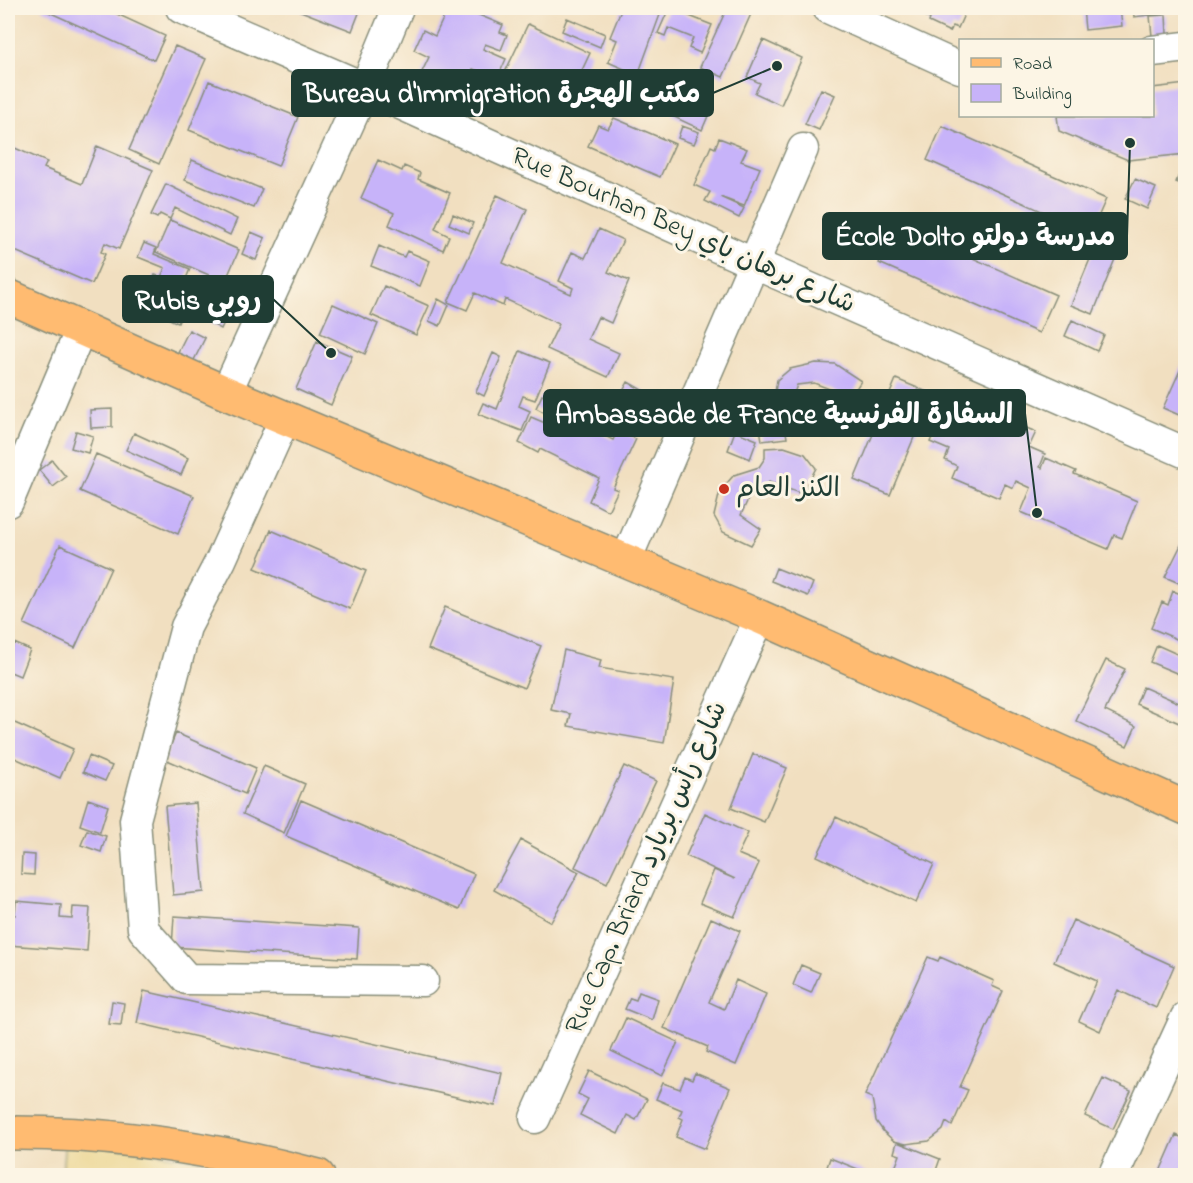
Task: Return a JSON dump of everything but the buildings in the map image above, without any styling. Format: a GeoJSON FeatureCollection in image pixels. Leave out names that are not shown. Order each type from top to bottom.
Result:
{"type":"FeatureCollection","features":[{"type":"Feature","properties":{"kind":"main road"},"geometry":{"type":"LineString","coordinates":[[8,296],[226,393],[760,617],[1185,808]]}},
{"type":"Feature","properties":{"kind":"main road"},"geometry":{"type":"LineString","coordinates":[[8,1133],[69,1132],[242,1156],[318,1176]]}},
{"type":"Feature","properties":{"kind":"street","name":"Rue Bourhan Bey شارع برهان باي"},"geometry":{"type":"LineString","coordinates":[[181,8],[1185,453]]}},
{"type":"Feature","properties":{"kind":"street"},"geometry":{"type":"LineString","coordinates":[[226,393],[365,88],[398,8]]}},
{"type":"Feature","properties":{"kind":"street"},"geometry":{"type":"LineString","coordinates":[[828,8],[959,68]]}},
{"type":"Feature","properties":{"kind":"street"},"geometry":{"type":"LineString","coordinates":[[1154,51],[1185,47]]}},
{"type":"Feature","properties":{"kind":"street"},"geometry":{"type":"LineString","coordinates":[[626,560],[803,149]]}},
{"type":"Feature","properties":{"kind":"street"},"geometry":{"type":"LineString","coordinates":[[8,502],[81,329]]}},
{"type":"Feature","properties":{"kind":"street"},"geometry":{"type":"LineString","coordinates":[[285,418],[221,560],[186,627],[135,820],[143,929],[187,979],[423,981]]}},
{"type":"Feature","properties":{"kind":"street","name":"Rue Cap. Briard شارع رأس بريارد"},"geometry":{"type":"LineString","coordinates":[[535,1118],[760,617]]}},
{"type":"Feature","properties":{"kind":"street"},"geometry":{"type":"LineString","coordinates":[[1113,1176],[1185,1017]]}},
{"type":"Feature","properties":{"kind":"sand"},"geometry":{"type":"Polygon","coordinates":[[[65,1138],[294,1176],[62,1176],[65,1138]]]}},
{"type":"Feature","properties":{"kind":"place","name":"Bureau d'Immigration مكتب الهجرة"},"geometry":{"type":"Point","coordinates":[777,66]}},
{"type":"Feature","properties":{"kind":"place","name":"École Dolto مدرسة دولتو"},"geometry":{"type":"Point","coordinates":[1130,143]}},
{"type":"Feature","properties":{"kind":"place","name":"Rubis روبي"},"geometry":{"type":"Point","coordinates":[331,353]}},
{"type":"Feature","properties":{"kind":"place","name":"الكنز العام"},"geometry":{"type":"Point","coordinates":[724,489]}},
{"type":"Feature","properties":{"kind":"place","name":"Ambassade de France السفارة الفرنسية"},"geometry":{"type":"Point","coordinates":[1037,513]}}]}
